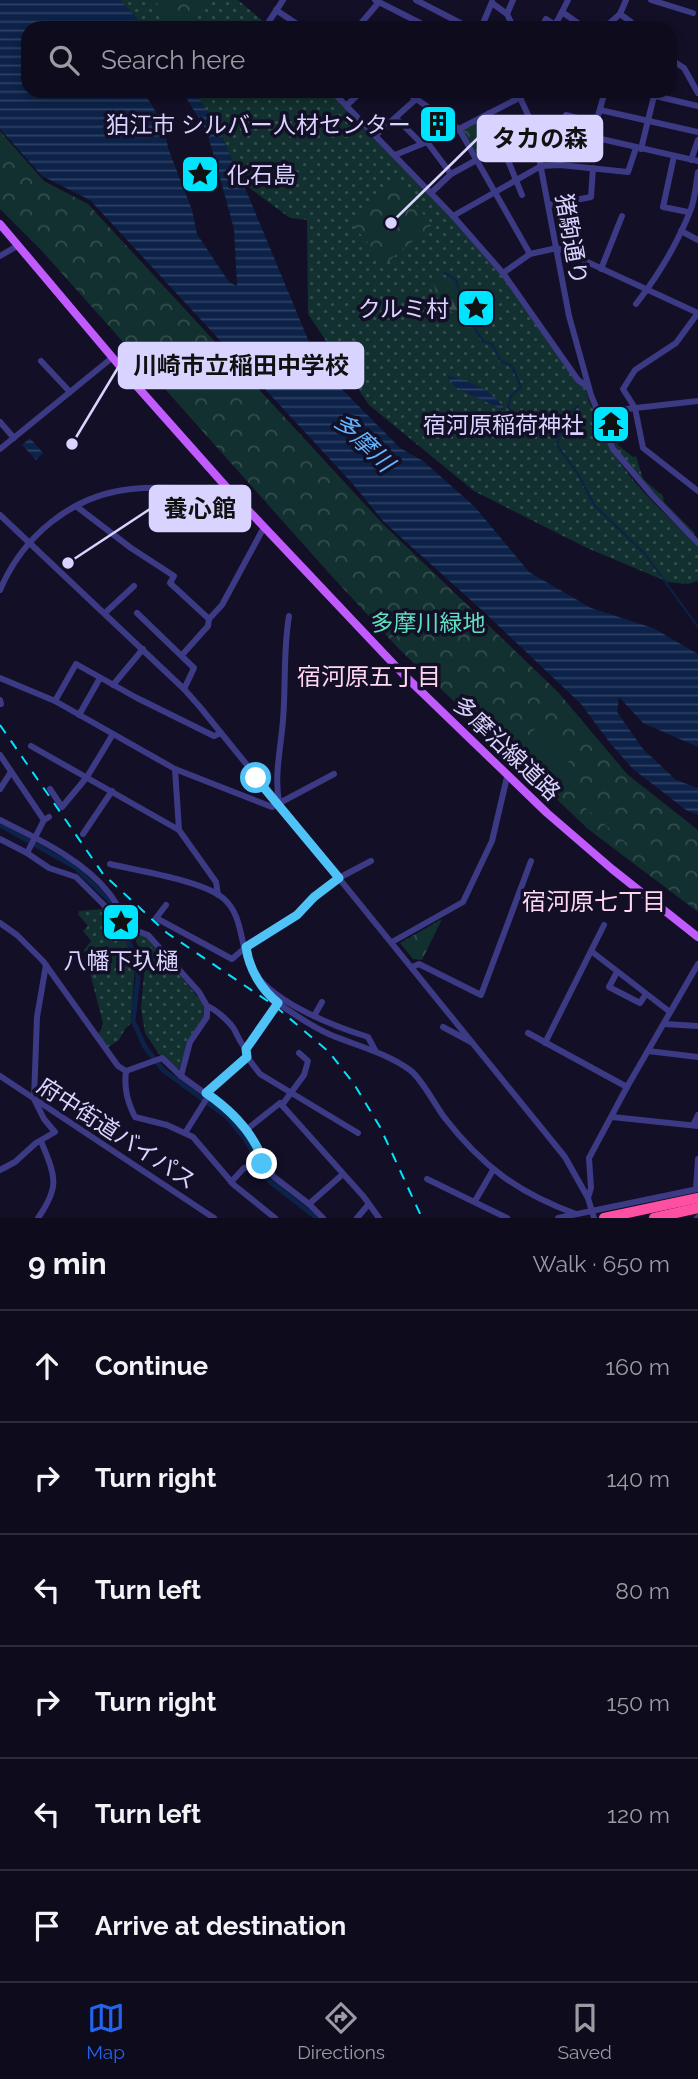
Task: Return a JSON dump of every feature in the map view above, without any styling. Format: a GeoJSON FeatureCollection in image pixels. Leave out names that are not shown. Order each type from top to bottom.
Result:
{"type":"FeatureCollection","features":[{"type":"Feature","properties":{"kind":"highway"},"geometry":{"type":"LineString","coordinates":[[604,1218],[696,1192]]}},
{"type":"Feature","properties":{"kind":"highway"},"geometry":{"type":"LineString","coordinates":[[654,1218],[698,1208]]}},
{"type":"Feature","properties":{"kind":"main road","name":"多摩沿線道路"},"geometry":{"type":"LineString","coordinates":[[0,224],[229,490],[404,675],[507,777],[612,869],[698,937]]}},
{"type":"Feature","properties":{"kind":"street"},"geometry":{"type":"LineString","coordinates":[[269,21],[283,0]]}},
{"type":"Feature","properties":{"kind":"street"},"geometry":{"type":"LineString","coordinates":[[416,0],[456,21]]}},
{"type":"Feature","properties":{"kind":"street"},"geometry":{"type":"LineString","coordinates":[[507,14],[513,0]]}},
{"type":"Feature","properties":{"kind":"street"},"geometry":{"type":"LineString","coordinates":[[559,21],[568,0]]}},
{"type":"Feature","properties":{"kind":"street"},"geometry":{"type":"LineString","coordinates":[[651,0],[693,13]]}},
{"type":"Feature","properties":{"kind":"street"},"geometry":{"type":"LineString","coordinates":[[363,21],[379,1],[415,21]]}},
{"type":"Feature","properties":{"kind":"street"},"geometry":{"type":"LineString","coordinates":[[612,21],[620,14],[624,1]]}},
{"type":"Feature","properties":{"kind":"street"},"geometry":{"type":"LineString","coordinates":[[484,21],[491,2],[507,14],[509,21]]}},
{"type":"Feature","properties":{"kind":"street"},"geometry":{"type":"LineString","coordinates":[[276,10],[292,21]]}},
{"type":"Feature","properties":{"kind":"street"},"geometry":{"type":"LineString","coordinates":[[562,12],[575,21]]}},
{"type":"Feature","properties":{"kind":"street"},"geometry":{"type":"LineString","coordinates":[[620,14],[630,21]]}},
{"type":"Feature","properties":{"kind":"street"},"geometry":{"type":"LineString","coordinates":[[677,64],[684,68],[698,93]]}},
{"type":"Feature","properties":{"kind":"street"},"geometry":{"type":"LineString","coordinates":[[340,98],[453,216],[503,273],[578,380],[589,387]]}},
{"type":"Feature","properties":{"kind":"street"},"geometry":{"type":"LineString","coordinates":[[347,105],[354,98]]}},
{"type":"Feature","properties":{"kind":"street"},"geometry":{"type":"LineString","coordinates":[[395,155],[459,129],[513,98]]}},
{"type":"Feature","properties":{"kind":"street","name":"猪駒通り"},"geometry":{"type":"LineString","coordinates":[[521,98],[533,126],[569,316],[591,395],[617,453],[698,543]]}},
{"type":"Feature","properties":{"kind":"street"},"geometry":{"type":"LineString","coordinates":[[560,166],[566,115],[596,122],[603,98]]}},
{"type":"Feature","properties":{"kind":"street"},"geometry":{"type":"LineString","coordinates":[[453,216],[541,166],[628,172],[639,149],[654,98]]}},
{"type":"Feature","properties":{"kind":"street"},"geometry":{"type":"LineString","coordinates":[[663,98],[698,106]]}},
{"type":"Feature","properties":{"kind":"street"},"geometry":{"type":"LineString","coordinates":[[376,135],[416,99],[459,129],[530,254]]}},
{"type":"Feature","properties":{"kind":"street"},"geometry":{"type":"LineString","coordinates":[[600,110],[698,132]]}},
{"type":"Feature","properties":{"kind":"street"},"geometry":{"type":"LineString","coordinates":[[489,113],[522,195]]}},
{"type":"Feature","properties":{"kind":"street"},"geometry":{"type":"LineString","coordinates":[[396,118],[425,143],[451,174]]}},
{"type":"Feature","properties":{"kind":"street"},"geometry":{"type":"LineString","coordinates":[[533,126],[695,160],[698,140]]}},
{"type":"Feature","properties":{"kind":"street"},"geometry":{"type":"LineString","coordinates":[[431,193],[451,174],[502,146]]}},
{"type":"Feature","properties":{"kind":"street"},"geometry":{"type":"LineString","coordinates":[[674,156],[663,207],[692,211]]}},
{"type":"Feature","properties":{"kind":"street"},"geometry":{"type":"LineString","coordinates":[[548,205],[591,197],[593,169]]}},
{"type":"Feature","properties":{"kind":"street"},"geometry":{"type":"LineString","coordinates":[[635,303],[646,290],[692,211],[698,172]]}},
{"type":"Feature","properties":{"kind":"street"},"geometry":{"type":"LineString","coordinates":[[601,269],[622,216]]}},
{"type":"Feature","properties":{"kind":"street"},"geometry":{"type":"LineString","coordinates":[[681,231],[698,240]]}},
{"type":"Feature","properties":{"kind":"street"},"geometry":{"type":"LineString","coordinates":[[0,256],[19,245]]}},
{"type":"Feature","properties":{"kind":"street"},"geometry":{"type":"LineString","coordinates":[[503,273],[530,254],[557,248],[698,313],[676,343],[635,370],[623,389],[635,408],[643,448],[698,491]]}},
{"type":"Feature","properties":{"kind":"street"},"geometry":{"type":"LineString","coordinates":[[0,449],[113,357]]}},
{"type":"Feature","properties":{"kind":"street"},"geometry":{"type":"LineString","coordinates":[[41,361],[69,392]]}},
{"type":"Feature","properties":{"kind":"street"},"geometry":{"type":"LineString","coordinates":[[600,412],[698,401]]}},
{"type":"Feature","properties":{"kind":"street"},"geometry":{"type":"LineString","coordinates":[[0,422],[14,438]]}},
{"type":"Feature","properties":{"kind":"street"},"geometry":{"type":"LineString","coordinates":[[0,590],[7,573],[29,541],[76,506],[95,497],[135,488],[229,490]]}},
{"type":"Feature","properties":{"kind":"street"},"geometry":{"type":"LineString","coordinates":[[76,506],[131,548],[174,576],[170,583],[209,619]]}},
{"type":"Feature","properties":{"kind":"street"},"geometry":{"type":"LineString","coordinates":[[0,514],[184,689],[565,1157],[588,1198],[593,1214]]}},
{"type":"Feature","properties":{"kind":"street"},"geometry":{"type":"LineString","coordinates":[[182,655],[208,626],[209,619],[222,605],[264,528]]}},
{"type":"Feature","properties":{"kind":"street"},"geometry":{"type":"LineString","coordinates":[[105,614],[134,586]]}},
{"type":"Feature","properties":{"kind":"street"},"geometry":{"type":"LineString","coordinates":[[137,613],[194,668],[184,689]]}},
{"type":"Feature","properties":{"kind":"street"},"geometry":{"type":"LineString","coordinates":[[279,804],[278,753],[283,719],[284,647],[289,616]]}},
{"type":"Feature","properties":{"kind":"street"},"geometry":{"type":"LineString","coordinates":[[113,685],[143,649]]}},
{"type":"Feature","properties":{"kind":"street"},"geometry":{"type":"LineString","coordinates":[[55,701],[76,664],[214,736],[221,733]]}},
{"type":"Feature","properties":{"kind":"street"},"geometry":{"type":"LineString","coordinates":[[0,678],[55,701],[175,769],[272,807],[334,774]]}},
{"type":"Feature","properties":{"kind":"street"},"geometry":{"type":"LineString","coordinates":[[79,715],[100,678]]}},
{"type":"Feature","properties":{"kind":"street"},"geometry":{"type":"LineString","coordinates":[[50,789],[62,807],[87,777],[113,734]]}},
{"type":"Feature","properties":{"kind":"street"},"geometry":{"type":"LineString","coordinates":[[31,746],[179,830],[216,882],[218,895]]}},
{"type":"Feature","properties":{"kind":"street"},"geometry":{"type":"LineString","coordinates":[[0,755],[46,818],[28,851]]}},
{"type":"Feature","properties":{"kind":"street"},"geometry":{"type":"LineString","coordinates":[[175,769],[179,830]]}},
{"type":"Feature","properties":{"kind":"street"},"geometry":{"type":"LineString","coordinates":[[0,789],[11,772]]}},
{"type":"Feature","properties":{"kind":"street"},"geometry":{"type":"LineString","coordinates":[[392,942],[463,902],[492,841],[507,777]]}},
{"type":"Feature","properties":{"kind":"street"},"geometry":{"type":"LineString","coordinates":[[83,834],[112,791]]}},
{"type":"Feature","properties":{"kind":"street"},"geometry":{"type":"LineString","coordinates":[[0,820],[67,857],[100,883],[118,906],[128,927]]}},
{"type":"Feature","properties":{"kind":"street"},"geometry":{"type":"LineString","coordinates":[[0,839],[28,851],[48,869],[76,877],[119,924],[139,930],[154,941],[199,992],[207,1006],[207,1017],[190,1042],[181,1076]]}},
{"type":"Feature","properties":{"kind":"street"},"geometry":{"type":"LineString","coordinates":[[166,905],[156,918],[232,959],[297,915],[314,897],[339,878],[371,861]]}},
{"type":"Feature","properties":{"kind":"street"},"geometry":{"type":"LineString","coordinates":[[412,967],[419,964],[481,995],[531,861]]}},
{"type":"Feature","properties":{"kind":"street"},"geometry":{"type":"LineString","coordinates":[[110,864],[190,883],[218,895],[234,912],[248,961],[265,991],[278,1003],[320,1030],[375,1051],[413,1072],[458,1135],[493,1170],[525,1192],[576,1214]]}},
{"type":"Feature","properties":{"kind":"street"},"geometry":{"type":"LineString","coordinates":[[0,923],[30,946],[111,1059],[126,1071]]}},
{"type":"Feature","properties":{"kind":"street"},"geometry":{"type":"LineString","coordinates":[[545,1043],[604,925]]}},
{"type":"Feature","properties":{"kind":"street"},"geometry":{"type":"LineString","coordinates":[[590,951],[670,1013]]}},
{"type":"Feature","properties":{"kind":"street"},"geometry":{"type":"LineString","coordinates":[[588,1198],[591,1188],[589,1158],[698,964]]}},
{"type":"Feature","properties":{"kind":"street"},"geometry":{"type":"LineString","coordinates":[[0,1170],[55,1132],[44,1119],[34,1099],[37,1017],[46,965]]}},
{"type":"Feature","properties":{"kind":"street"},"geometry":{"type":"LineString","coordinates":[[617,972],[610,987],[640,1003],[646,994]]}},
{"type":"Feature","properties":{"kind":"street"},"geometry":{"type":"LineString","coordinates":[[258,976],[289,1002],[314,1016],[340,1029],[368,1037],[375,1051]]}},
{"type":"Feature","properties":{"kind":"street"},"geometry":{"type":"LineString","coordinates":[[314,1016],[322,1002]]}},
{"type":"Feature","properties":{"kind":"street"},"geometry":{"type":"LineString","coordinates":[[185,1133],[207,1096],[247,1053],[278,1003]]}},
{"type":"Feature","properties":{"kind":"street"},"geometry":{"type":"LineString","coordinates":[[207,1006],[234,1028],[236,1036],[260,1074],[358,1133]]}},
{"type":"Feature","properties":{"kind":"street"},"geometry":{"type":"LineString","coordinates":[[664,1024],[698,1026]]}},
{"type":"Feature","properties":{"kind":"street"},"geometry":{"type":"LineString","coordinates":[[443,1027],[475,1045]]}},
{"type":"Feature","properties":{"kind":"street"},"geometry":{"type":"LineString","coordinates":[[527,1034],[627,1087]]}},
{"type":"Feature","properties":{"kind":"street"},"geometry":{"type":"LineString","coordinates":[[648,1051],[698,1057]]}},
{"type":"Feature","properties":{"kind":"street"},"geometry":{"type":"LineString","coordinates":[[282,1105],[304,1075],[309,1061],[299,1053]]}},
{"type":"Feature","properties":{"kind":"street"},"geometry":{"type":"LineString","coordinates":[[126,1071],[162,1058],[181,1076],[232,1113],[258,1148],[260,1164],[323,1218]]}},
{"type":"Feature","properties":{"kind":"street"},"geometry":{"type":"LineString","coordinates":[[126,1071],[126,1095],[135,1117],[167,1125],[197,1140],[231,1182],[275,1218]]}},
{"type":"Feature","properties":{"kind":"street","name":"府中街道バイパス"},"geometry":{"type":"LineString","coordinates":[[0,1076],[214,1218]]}},
{"type":"Feature","properties":{"kind":"street"},"geometry":{"type":"LineString","coordinates":[[246,1130],[280,1103],[379,1218]]}},
{"type":"Feature","properties":{"kind":"street"},"geometry":{"type":"LineString","coordinates":[[612,1117],[695,1126],[698,1115]]}},
{"type":"Feature","properties":{"kind":"street"},"geometry":{"type":"LineString","coordinates":[[38,1218],[54,1191],[51,1169],[41,1141]]}},
{"type":"Feature","properties":{"kind":"street"},"geometry":{"type":"LineString","coordinates":[[697,1218],[698,1159]]}},
{"type":"Feature","properties":{"kind":"street"},"geometry":{"type":"LineString","coordinates":[[231,1182],[244,1168],[260,1164]]}},
{"type":"Feature","properties":{"kind":"street"},"geometry":{"type":"LineString","coordinates":[[475,1201],[493,1170]]}},
{"type":"Feature","properties":{"kind":"street"},"geometry":{"type":"LineString","coordinates":[[309,1204],[343,1174]]}},
{"type":"Feature","properties":{"kind":"street"},"geometry":{"type":"LineString","coordinates":[[427,1179],[507,1218]]}},
{"type":"Feature","properties":{"kind":"street"},"geometry":{"type":"LineString","coordinates":[[558,1218],[593,1214],[696,1192]]}},
{"type":"Feature","properties":{"kind":"street"},"geometry":{"type":"LineString","coordinates":[[357,1218],[369,1205]]}},
{"type":"Feature","properties":{"kind":"green space"},"geometry":{"type":"Polygon","coordinates":[[[120,0],[238,0],[263,21],[139,21],[120,0]]]}},
{"type":"Feature","properties":{"kind":"green space"},"geometry":{"type":"Polygon","coordinates":[[[154,0],[210,0],[190,21],[171,21],[154,0]]]}},
{"type":"Feature","properties":{"kind":"green space"},"geometry":{"type":"Polygon","coordinates":[[[198,98],[338,98],[495,264],[586,388],[589,402],[619,461],[651,500],[698,545],[698,581],[688,584],[668,582],[587,548],[474,491],[369,405],[308,314],[307,220],[290,218],[243,183],[217,127],[198,98]]]}},
{"type":"Feature","properties":{"kind":"green space"},"geometry":{"type":"Polygon","coordinates":[[[486,117],[489,118],[500,144],[479,157],[463,131],[486,117]]]}},
{"type":"Feature","properties":{"kind":"green space","name":"多摩川緑地"},"geometry":{"type":"Polygon","coordinates":[[[0,131],[44,181],[88,204],[383,524],[558,692],[627,774],[698,830],[698,912],[588,829],[399,649],[42,251],[0,209],[0,131]]]}},
{"type":"Feature","properties":{"kind":"green space"},"geometry":{"type":"Polygon","coordinates":[[[397,182],[432,225],[385,264],[350,221],[397,182]]]}},
{"type":"Feature","properties":{"kind":"green space"},"geometry":{"type":"Polygon","coordinates":[[[441,276],[454,281],[473,330],[481,341],[477,344],[459,317],[439,303],[433,282],[441,276]]]}},
{"type":"Feature","properties":{"kind":"green space"},"geometry":{"type":"Polygon","coordinates":[[[607,413],[618,445],[633,457],[636,456],[643,479],[663,496],[664,502],[694,535],[670,512],[617,450],[602,414],[607,413]]]}},
{"type":"Feature","properties":{"kind":"green space"},"geometry":{"type":"Polygon","coordinates":[[[539,725],[573,757],[548,783],[514,751],[539,725]]]}},
{"type":"Feature","properties":{"kind":"green space"},"geometry":{"type":"Polygon","coordinates":[[[585,788],[652,845],[643,857],[575,799],[585,788]]]}},
{"type":"Feature","properties":{"kind":"green space"},"geometry":{"type":"Polygon","coordinates":[[[104,909],[119,934],[123,933],[135,963],[131,1023],[119,1040],[107,1048],[98,1034],[103,1023],[84,950],[91,941],[83,931],[88,926],[78,914],[79,911],[104,909]]]}},
{"type":"Feature","properties":{"kind":"green space"},"geometry":{"type":"Polygon","coordinates":[[[442,919],[422,960],[413,959],[400,943],[442,919]]]}},
{"type":"Feature","properties":{"kind":"green space"},"geometry":{"type":"Polygon","coordinates":[[[131,930],[148,938],[203,1003],[205,1017],[188,1040],[180,1068],[176,1069],[159,1054],[145,1033],[141,1008],[145,962],[131,930]]]}},
{"type":"Feature","properties":{"kind":"water","name":"多摩川"},"geometry":{"type":"Polygon","coordinates":[[[0,0],[120,0],[139,21],[21,21],[21,98],[147,98],[164,125],[168,148],[192,210],[197,234],[229,282],[237,286],[234,229],[206,130],[186,98],[198,98],[217,127],[243,183],[319,366],[400,448],[423,461],[475,507],[529,572],[591,608],[653,628],[698,654],[698,747],[643,723],[619,697],[617,712],[643,749],[676,780],[698,788],[698,815],[686,810],[633,769],[581,704],[384,522],[352,483],[90,200],[42,176],[0,129],[0,0]]]}},
{"type":"Feature","properties":{"kind":"water"},"geometry":{"type":"Polygon","coordinates":[[[446,375],[472,383],[488,392],[505,411],[455,387],[446,375]]]}},
{"type":"Feature","properties":{"kind":"water"},"geometry":{"type":"Polygon","coordinates":[[[30,438],[43,453],[36,460],[22,445],[30,438]]]}},
{"type":"Feature","properties":{"kind":"waterway"},"geometry":{"type":"LineString","coordinates":[[444,272],[456,280],[461,298],[483,341],[492,344],[501,361],[512,366],[521,387],[511,396],[508,407],[513,415],[522,419],[532,414],[559,435]]}},
{"type":"Feature","properties":{"kind":"waterway"},"geometry":{"type":"LineString","coordinates":[[578,406],[565,416],[557,445],[578,474],[595,506],[645,554],[698,627]]}},
{"type":"Feature","properties":{"kind":"waterway"},"geometry":{"type":"LineString","coordinates":[[0,825],[75,867],[109,900],[118,914],[136,960],[138,978],[133,1021],[145,1047],[163,1070],[226,1116],[246,1140],[269,1181],[317,1218]]}},
{"type":"Feature","properties":{"kind":"railway"},"geometry":{"type":"LineString","coordinates":[[0,725],[103,874],[167,933],[275,1006],[329,1052],[354,1084],[380,1127],[422,1218]]}},
{"type":"Feature","properties":{"kind":"place","name":"狛江市 シルバー人材センター"},"geometry":{"type":"Point","coordinates":[438,124]}},
{"type":"Feature","properties":{"kind":"place","name":"化石島"},"geometry":{"type":"Point","coordinates":[200,174]}},
{"type":"Feature","properties":{"kind":"place","name":"タカの森"},"geometry":{"type":"Point","coordinates":[391,223]}},
{"type":"Feature","properties":{"kind":"place","name":"クルミ村"},"geometry":{"type":"Point","coordinates":[476,308]}},
{"type":"Feature","properties":{"kind":"place","name":"宿河原稲荷神社"},"geometry":{"type":"Point","coordinates":[611,424]}},
{"type":"Feature","properties":{"kind":"place","name":"川崎市立稲田中学校"},"geometry":{"type":"Point","coordinates":[72,444]}},
{"type":"Feature","properties":{"kind":"place","name":"養心館"},"geometry":{"type":"Point","coordinates":[68,563]}},
{"type":"Feature","properties":{"kind":"place","name":"八幡下圦樋"},"geometry":{"type":"Point","coordinates":[121,922]}},
{"type":"Feature","properties":{"kind":"district","name":"宿河原五丁目"},"geometry":{"type":"Point","coordinates":[369,676]}},
{"type":"Feature","properties":{"kind":"district","name":"宿河原七丁目"},"geometry":{"type":"Point","coordinates":[594,901]}},
{"type":"Feature","properties":{"kind":"route"},"geometry":{"type":"LineString","coordinates":[[256,778],[339,878],[314,897],[297,915],[246,947],[248,961],[259,982],[278,1003],[246,1049],[247,1057],[206,1093],[232,1113],[246,1130],[261,1154],[262,1164]]}}]}
